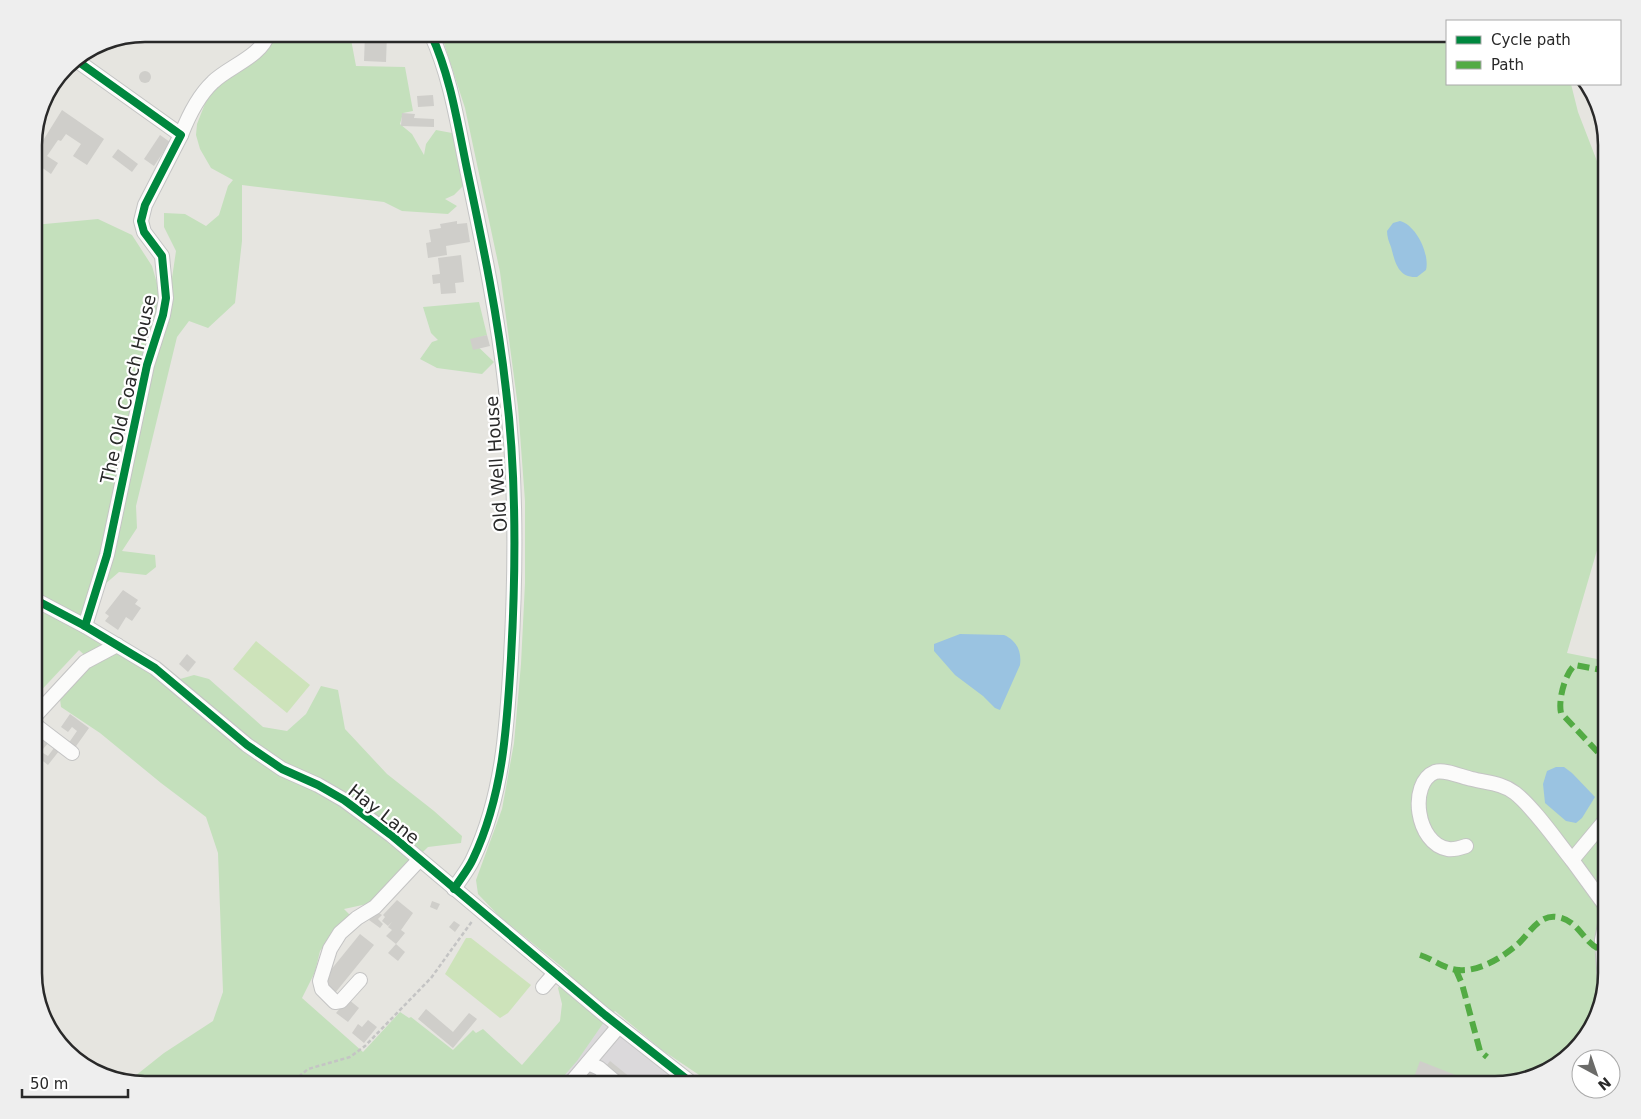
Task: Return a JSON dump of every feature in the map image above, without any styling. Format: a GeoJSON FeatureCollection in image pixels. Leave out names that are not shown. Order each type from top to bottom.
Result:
{"type":"FeatureCollection","features":[{"type":"Feature","properties":{"kind":"street"},"geometry":{"type":"LineString","coordinates":[[82,65],[181,135],[200,97],[213,81],[263,43]]}},
{"type":"Feature","properties":{"kind":"street","name":"Old Well House"},"geometry":{"type":"LineString","coordinates":[[435,43],[452,101],[481,234],[499,336],[506,391],[516,534],[515,598],[507,721],[502,761],[495,798],[485,830],[472,861],[454,889]]}},
{"type":"Feature","properties":{"kind":"street","name":"The Old Coach House"},"geometry":{"type":"LineString","coordinates":[[85,626],[107,555],[147,365],[163,315],[166,298],[162,256],[144,232],[141,221],[145,205],[181,135]]}},
{"type":"Feature","properties":{"kind":"street","name":"Hay Lane"},"geometry":{"type":"LineString","coordinates":[[43,604],[85,626],[155,668],[259,754],[282,769],[318,784],[344,800],[392,835],[480,911],[683,1076]]}},
{"type":"Feature","properties":{"kind":"street"},"geometry":{"type":"LineString","coordinates":[[43,707],[85,662],[117,645]]}},
{"type":"Feature","properties":{"kind":"street"},"geometry":{"type":"LineString","coordinates":[[43,731],[72,753]]}},
{"type":"Feature","properties":{"kind":"street"},"geometry":{"type":"LineString","coordinates":[[1466,846],[1448,849],[1434,842],[1424,832],[1421,822],[1419,796],[1422,785],[1436,772],[1445,772],[1490,783],[1514,792],[1528,806],[1572,860],[1598,896]]}},
{"type":"Feature","properties":{"kind":"street"},"geometry":{"type":"LineString","coordinates":[[1572,860],[1598,829]]}},
{"type":"Feature","properties":{"kind":"street"},"geometry":{"type":"LineString","coordinates":[[360,980],[341,1001],[335,1002],[322,989],[320,981],[330,949],[340,933],[357,918],[375,907],[419,860]]}},
{"type":"Feature","properties":{"kind":"street"},"geometry":{"type":"LineString","coordinates":[[543,987],[554,972]]}},
{"type":"Feature","properties":{"kind":"street"},"geometry":{"type":"LineString","coordinates":[[577,1076],[619,1026]]}},
{"type":"Feature","properties":{"kind":"street"},"geometry":{"type":"LineString","coordinates":[[588,1063],[599,1068],[608,1076]]}},
{"type":"Feature","properties":{"kind":"path"},"geometry":{"type":"LineString","coordinates":[[300,1076],[308,1069],[350,1057],[366,1046],[432,978],[480,911]]}},
{"type":"Feature","properties":{"kind":"shaded area"},"geometry":{"type":"Polygon","coordinates":[[[604,1022],[673,1076],[558,1076],[604,1022]]]}},
{"type":"Feature","properties":{"kind":"green space"},"geometry":{"type":"Polygon","coordinates":[[[1446,42],[1446,85],[1571,85],[1578,112],[1598,164],[1598,547],[1567,653],[1598,659],[1598,987],[1591,1013],[1585,1025],[1573,1041],[1553,1059],[1528,1071],[1502,1076],[701,1076],[662,1050],[615,1011],[604,1022],[577,1061],[564,1076],[135,1076],[164,1053],[213,1021],[223,992],[218,853],[206,817],[100,733],[61,707],[60,699],[79,675],[93,663],[79,650],[43,688],[43,224],[98,219],[132,235],[152,266],[163,304],[147,352],[102,547],[166,319],[176,251],[164,227],[164,213],[185,214],[206,226],[219,215],[228,186],[233,180],[211,168],[200,149],[196,135],[197,124],[208,96],[262,43],[352,43],[356,66],[405,67],[413,111],[403,113],[400,124],[412,134],[424,155],[426,144],[436,130],[452,133],[458,148],[463,186],[454,195],[445,199],[457,206],[448,214],[402,211],[384,202],[242,185],[242,241],[235,303],[208,328],[189,321],[177,337],[136,506],[137,528],[122,551],[155,555],[156,567],[146,575],[119,572],[89,598],[87,632],[166,683],[194,675],[209,679],[263,727],[287,731],[306,714],[321,686],[338,690],[345,729],[387,774],[462,836],[461,843],[428,847],[367,904],[344,909],[350,915],[337,928],[320,951],[315,972],[302,998],[363,1052],[400,1012],[409,1018],[411,1017],[453,1050],[473,1030],[476,1033],[483,1029],[522,1065],[560,1021],[562,1004],[558,988],[568,972],[499,916],[478,894],[476,880],[502,809],[514,743],[521,664],[525,583],[525,501],[518,407],[500,272],[465,108],[444,43],[1446,42]]]}},
{"type":"Feature","properties":{"kind":"green space"},"geometry":{"type":"Polygon","coordinates":[[[479,302],[487,335],[471,340],[494,362],[482,374],[437,368],[420,359],[432,342],[438,340],[431,333],[423,307],[479,302]]]}},
{"type":"Feature","properties":{"kind":"green space"},"geometry":{"type":"Polygon","coordinates":[[[256,641],[310,685],[287,713],[233,669],[256,641]]]}},
{"type":"Feature","properties":{"kind":"green space"},"geometry":{"type":"Polygon","coordinates":[[[466,938],[471,938],[531,985],[508,1013],[500,1018],[445,974],[466,938]]]}},
{"type":"Feature","properties":{"kind":"water"},"geometry":{"type":"Polygon","coordinates":[[[1400,221],[1411,228],[1424,249],[1427,263],[1426,270],[1417,277],[1411,277],[1401,272],[1388,239],[1387,231],[1393,223],[1400,221]]]}},
{"type":"Feature","properties":{"kind":"water"},"geometry":{"type":"Polygon","coordinates":[[[960,634],[1004,635],[1015,643],[1020,655],[1020,665],[1000,710],[955,675],[934,651],[934,644],[960,634]]]}},
{"type":"Feature","properties":{"kind":"water"},"geometry":{"type":"Polygon","coordinates":[[[1556,767],[1564,767],[1572,773],[1595,797],[1582,818],[1576,823],[1566,821],[1545,803],[1543,784],[1547,771],[1556,767]]]}},
{"type":"Feature","properties":{"kind":"building"},"geometry":{"type":"Polygon","coordinates":[[[365,43],[387,43],[386,62],[364,61],[365,43]]]}},
{"type":"Feature","properties":{"kind":"building"},"geometry":{"type":"Polygon","coordinates":[[[147,71],[150,72],[150,82],[143,83],[140,82],[139,75],[140,72],[147,71]]]}},
{"type":"Feature","properties":{"kind":"building"},"geometry":{"type":"Polygon","coordinates":[[[433,95],[434,106],[418,107],[417,96],[433,95]]]}},
{"type":"Feature","properties":{"kind":"building"},"geometry":{"type":"Polygon","coordinates":[[[62,110],[104,139],[87,165],[73,156],[81,144],[66,134],[61,141],[58,140],[47,156],[58,163],[51,174],[43,168],[43,141],[62,110]]]}},
{"type":"Feature","properties":{"kind":"building"},"geometry":{"type":"Polygon","coordinates":[[[402,113],[415,114],[414,118],[434,119],[434,127],[401,126],[402,113]]]}},
{"type":"Feature","properties":{"kind":"building"},"geometry":{"type":"Polygon","coordinates":[[[160,135],[170,142],[154,166],[144,159],[160,135]]]}},
{"type":"Feature","properties":{"kind":"building"},"geometry":{"type":"Polygon","coordinates":[[[118,149],[138,164],[132,172],[112,157],[118,149]]]}},
{"type":"Feature","properties":{"kind":"building"},"geometry":{"type":"Polygon","coordinates":[[[457,221],[457,224],[467,223],[470,242],[446,246],[447,255],[428,258],[426,243],[431,242],[429,230],[441,228],[440,224],[457,221]]]}},
{"type":"Feature","properties":{"kind":"building"},"geometry":{"type":"Polygon","coordinates":[[[461,255],[464,282],[455,283],[456,293],[441,294],[440,283],[433,284],[432,275],[440,274],[438,258],[461,255]]]}},
{"type":"Feature","properties":{"kind":"building"},"geometry":{"type":"Polygon","coordinates":[[[487,335],[490,346],[473,350],[470,339],[487,335]]]}},
{"type":"Feature","properties":{"kind":"building"},"geometry":{"type":"Polygon","coordinates":[[[123,590],[138,600],[135,604],[141,608],[132,621],[126,617],[118,630],[105,621],[109,616],[105,613],[123,590]]]}},
{"type":"Feature","properties":{"kind":"building"},"geometry":{"type":"Polygon","coordinates":[[[187,654],[196,662],[188,672],[179,664],[187,654]]]}},
{"type":"Feature","properties":{"kind":"building"},"geometry":{"type":"Polygon","coordinates":[[[70,714],[89,728],[74,749],[68,744],[77,731],[72,727],[68,732],[61,727],[70,714]]]}},
{"type":"Feature","properties":{"kind":"building"},"geometry":{"type":"Polygon","coordinates":[[[43,737],[49,742],[43,749],[43,737]]]}},
{"type":"Feature","properties":{"kind":"building"},"geometry":{"type":"Polygon","coordinates":[[[54,748],[59,751],[48,765],[43,761],[43,753],[48,756],[54,748]]]}},
{"type":"Feature","properties":{"kind":"building"},"geometry":{"type":"Polygon","coordinates":[[[397,900],[413,913],[401,930],[405,933],[396,944],[386,936],[392,930],[388,927],[392,922],[388,926],[382,921],[385,917],[383,915],[397,900]]]}},
{"type":"Feature","properties":{"kind":"building"},"geometry":{"type":"Polygon","coordinates":[[[432,901],[440,904],[437,910],[430,907],[432,901]]]}},
{"type":"Feature","properties":{"kind":"building"},"geometry":{"type":"Polygon","coordinates":[[[376,911],[382,915],[378,919],[383,924],[380,928],[369,920],[376,911]]]}},
{"type":"Feature","properties":{"kind":"building"},"geometry":{"type":"Polygon","coordinates":[[[454,921],[460,925],[455,932],[449,927],[454,921]]]}},
{"type":"Feature","properties":{"kind":"building"},"geometry":{"type":"Polygon","coordinates":[[[360,934],[374,945],[335,993],[321,982],[360,934]]]}},
{"type":"Feature","properties":{"kind":"building"},"geometry":{"type":"Polygon","coordinates":[[[396,944],[405,952],[398,961],[388,953],[396,944]]]}},
{"type":"Feature","properties":{"kind":"building"},"geometry":{"type":"Polygon","coordinates":[[[348,999],[359,1008],[348,1022],[336,1013],[348,999]]]}},
{"type":"Feature","properties":{"kind":"building"},"geometry":{"type":"Polygon","coordinates":[[[426,1009],[453,1032],[469,1013],[477,1019],[453,1048],[418,1019],[426,1009]]]}},
{"type":"Feature","properties":{"kind":"building"},"geometry":{"type":"Polygon","coordinates":[[[368,1020],[377,1027],[364,1043],[352,1033],[358,1024],[362,1027],[368,1020]]]}},
{"type":"Feature","properties":{"kind":"building"},"geometry":{"type":"Polygon","coordinates":[[[610,1061],[629,1076],[613,1076],[603,1070],[610,1061]]]}},
{"type":"Feature","properties":{"kind":"building"},"geometry":{"type":"Polygon","coordinates":[[[1420,1061],[1458,1076],[1414,1076],[1420,1061]]]}},
{"type":"Feature","properties":{"kind":"building"},"geometry":{"type":"Polygon","coordinates":[[[589,1071],[595,1076],[585,1076],[589,1071]]]}},
{"type":"Feature","properties":{"kind":"marked path"},"geometry":{"type":"LineString","coordinates":[[1598,669],[1575,665],[1571,669],[1561,694],[1560,708],[1561,713],[1598,752]]}},
{"type":"Feature","properties":{"kind":"marked path"},"geometry":{"type":"LineString","coordinates":[[1420,955],[1454,970],[1475,969],[1505,954],[1518,944],[1535,926],[1551,917],[1565,919],[1571,923],[1591,944],[1598,948]]}},
{"type":"Feature","properties":{"kind":"marked path"},"geometry":{"type":"LineString","coordinates":[[1456,970],[1462,984],[1480,1051],[1487,1057]]}},
{"type":"Feature","properties":{"kind":"cycle path"},"geometry":{"type":"LineString","coordinates":[[435,43],[444,67],[453,102],[490,281],[510,423],[514,490],[515,558],[513,625],[508,710],[502,761],[491,811],[483,835],[471,863],[454,889]]}},
{"type":"Feature","properties":{"kind":"cycle path"},"geometry":{"type":"LineString","coordinates":[[82,65],[181,135],[145,205],[141,221],[144,232],[162,256],[166,298],[163,315],[147,365],[107,555],[85,626]]}},
{"type":"Feature","properties":{"kind":"cycle path"},"geometry":{"type":"LineString","coordinates":[[43,604],[85,626],[155,668],[247,745],[282,769],[318,785],[344,800],[391,835],[605,1015],[683,1076]]}}]}
